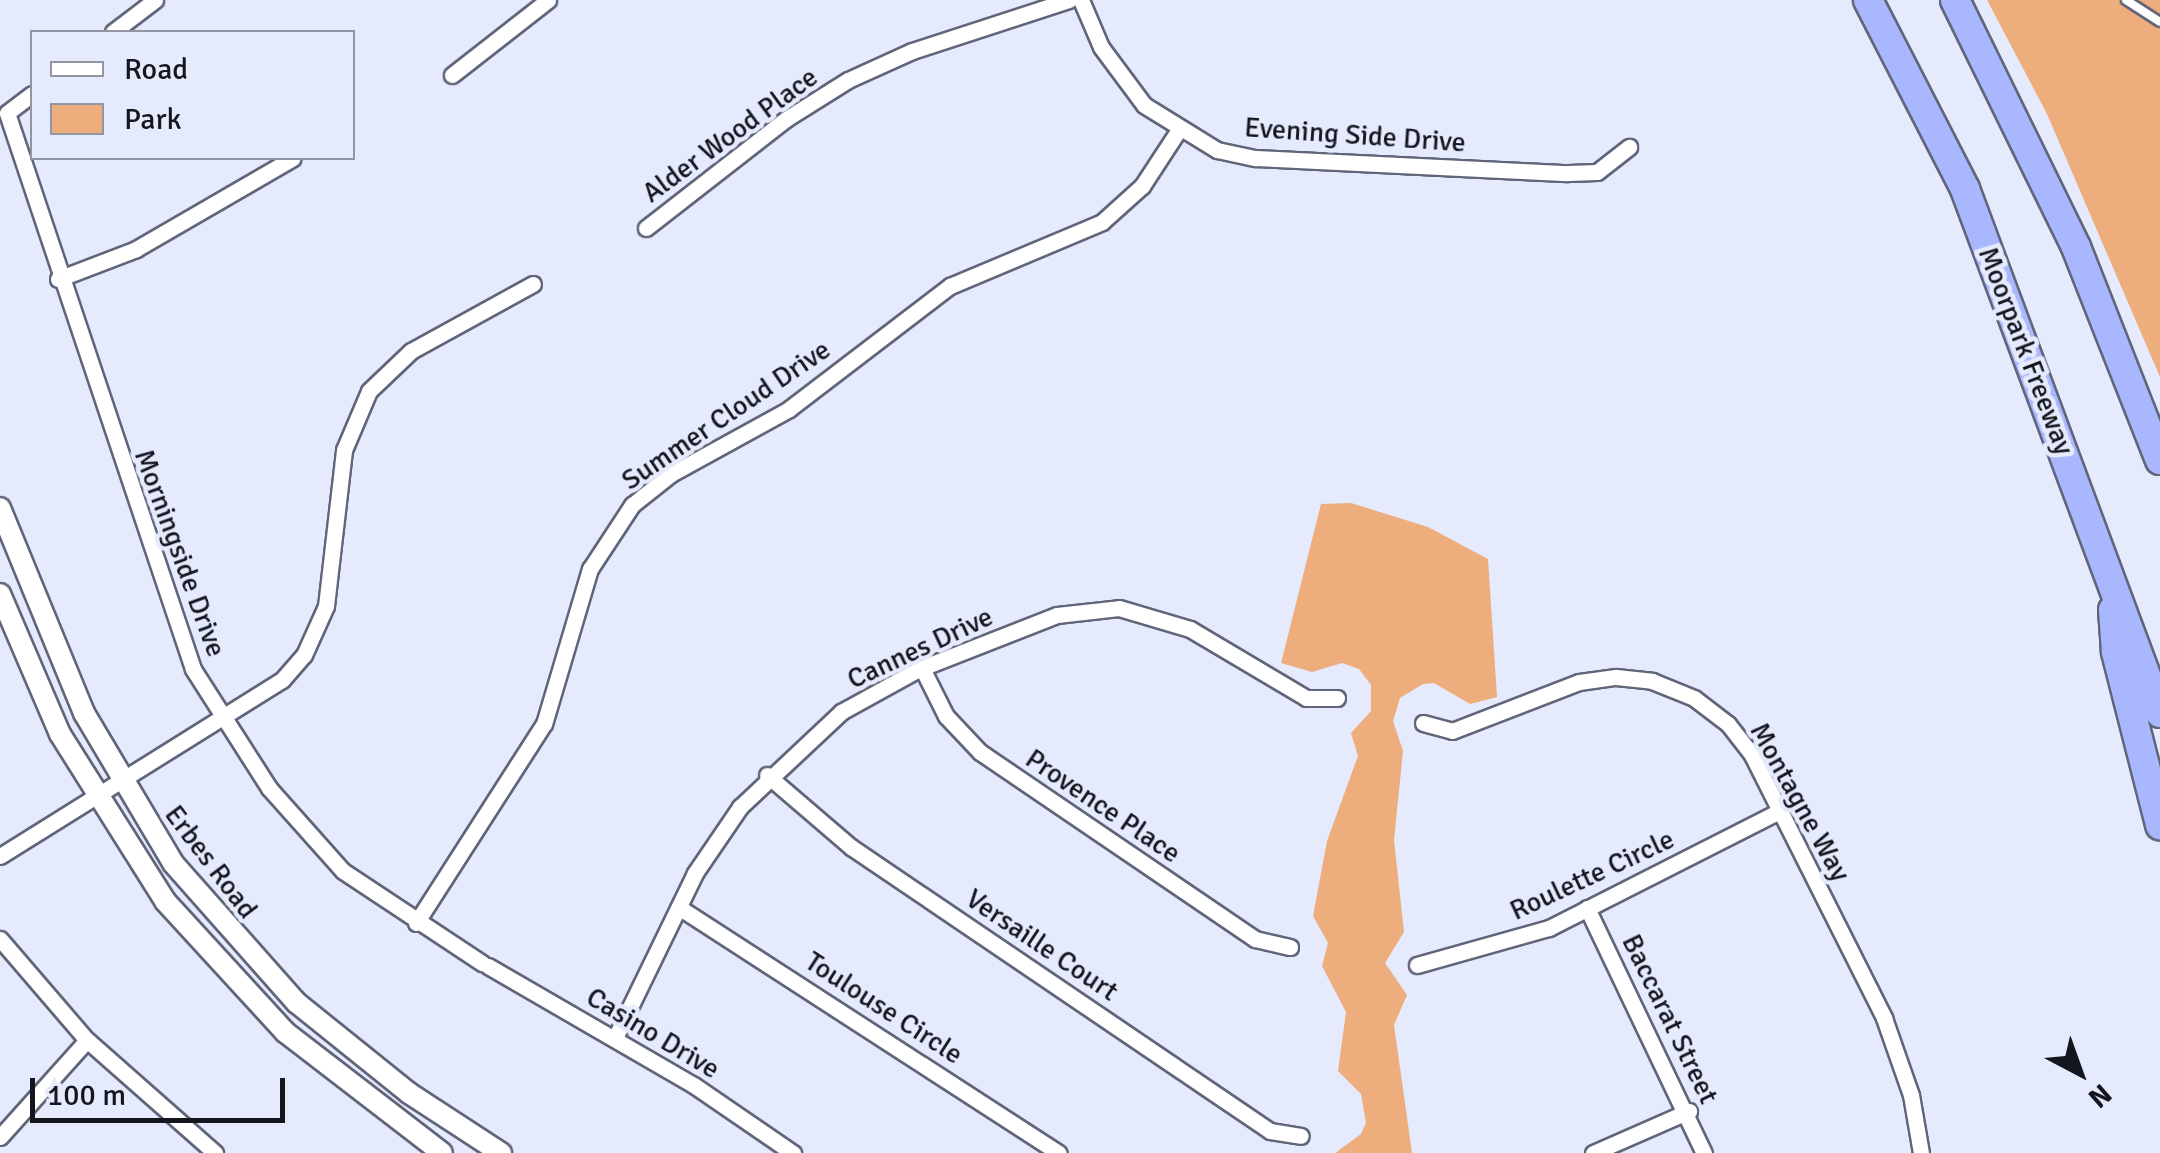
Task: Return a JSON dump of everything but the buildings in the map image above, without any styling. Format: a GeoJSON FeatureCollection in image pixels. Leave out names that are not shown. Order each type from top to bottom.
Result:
{"type":"FeatureCollection","features":[{"type":"Feature","properties":{"kind":"highway","name":"Moorpark Freeway"},"geometry":{"type":"LineString","coordinates":[[1868,0],[1965,189],[2160,713]]}},
{"type":"Feature","properties":{"kind":"highway"},"geometry":{"type":"LineString","coordinates":[[1955,0],[2076,246],[2160,460]]}},
{"type":"Feature","properties":{"kind":"highway"},"geometry":{"type":"LineString","coordinates":[[2110,574],[2116,652],[2160,825]]}},
{"type":"Feature","properties":{"kind":"main road","name":"Erbes Road"},"geometry":{"type":"LineString","coordinates":[[0,508],[42,624],[118,781],[172,863],[297,1003],[409,1093],[500,1153]]}},
{"type":"Feature","properties":{"kind":"main road","name":"Erbes Road"},"geometry":{"type":"LineString","coordinates":[[0,594],[40,694],[95,795],[165,901],[248,996],[340,1079],[442,1153]]}},
{"type":"Feature","properties":{"kind":"street"},"geometry":{"type":"LineString","coordinates":[[116,30],[155,0]]}},
{"type":"Feature","properties":{"kind":"street"},"geometry":{"type":"LineString","coordinates":[[452,75],[548,0]]}},
{"type":"Feature","properties":{"kind":"street","name":"Alder Wood Place"},"geometry":{"type":"LineString","coordinates":[[646,228],[786,119],[848,80],[912,52],[1069,0]]}},
{"type":"Feature","properties":{"kind":"street","name":"Evening Side Drive"},"geometry":{"type":"LineString","coordinates":[[1082,0],[1118,76],[1178,131],[1256,158],[1597,172],[1629,147]]}},
{"type":"Feature","properties":{"kind":"street","name":"Morningside Drive"},"geometry":{"type":"LineString","coordinates":[[30,96],[8,113],[58,279],[174,624],[223,720],[310,836],[369,893],[485,964]]}},
{"type":"Feature","properties":{"kind":"street","name":"Summer Cloud Drive"},"geometry":{"type":"LineString","coordinates":[[416,923],[544,724],[590,568],[632,505],[670,474],[789,409],[950,286],[1102,222],[1142,186],[1178,131]]}},
{"type":"Feature","properties":{"kind":"street"},"geometry":{"type":"LineString","coordinates":[[58,279],[136,248],[290,160]]}},
{"type":"Feature","properties":{"kind":"street"},"geometry":{"type":"LineString","coordinates":[[0,856],[282,680],[319,628],[332,580],[344,450],[369,391],[411,350],[533,284]]}},
{"type":"Feature","properties":{"kind":"street","name":"Cannes Drive"},"geometry":{"type":"LineString","coordinates":[[615,1038],[716,839],[767,775],[841,712],[922,668],[1057,615],[1119,608],[1190,629],[1306,698],[1337,698]]}},
{"type":"Feature","properties":{"kind":"street","name":"Provence Place"},"geometry":{"type":"LineString","coordinates":[[922,668],[946,716],[980,752],[1255,939],[1290,947]]}},
{"type":"Feature","properties":{"kind":"street","name":"Montagne Way"},"geometry":{"type":"LineString","coordinates":[[1423,723],[1452,731],[1579,682],[1652,682],[1694,698],[1728,724],[1780,811],[1890,1030],[1912,1095],[1921,1153]]}},
{"type":"Feature","properties":{"kind":"street","name":"Versaille Court"},"geometry":{"type":"LineString","coordinates":[[767,775],[851,847],[1270,1131],[1301,1136]]}},
{"type":"Feature","properties":{"kind":"street","name":"Roulette Circle"},"geometry":{"type":"LineString","coordinates":[[1417,965],[1517,940],[1780,811]]}},
{"type":"Feature","properties":{"kind":"street","name":"Toulouse Circle"},"geometry":{"type":"LineString","coordinates":[[680,908],[1059,1153]]}},
{"type":"Feature","properties":{"kind":"street","name":"Baccarat Street"},"geometry":{"type":"LineString","coordinates":[[1587,908],[1689,1111],[1704,1153]]}},
{"type":"Feature","properties":{"kind":"street"},"geometry":{"type":"LineString","coordinates":[[0,938],[87,1040],[215,1153]]}},
{"type":"Feature","properties":{"kind":"street","name":"Casino Drive"},"geometry":{"type":"LineString","coordinates":[[485,964],[615,1038],[793,1153]]}},
{"type":"Feature","properties":{"kind":"street"},"geometry":{"type":"LineString","coordinates":[[0,1137],[87,1040]]}},
{"type":"Feature","properties":{"kind":"street"},"geometry":{"type":"LineString","coordinates":[[1593,1153],[1689,1111]]}},
{"type":"Feature","properties":{"kind":"lane"},"geometry":{"type":"LineString","coordinates":[[2126,0],[2160,22]]}},
{"type":"Feature","properties":{"kind":"green space"},"geometry":{"type":"Polygon","coordinates":[[[1987,0],[2160,0],[2160,377],[2047,114],[1987,0]]]}},
{"type":"Feature","properties":{"kind":"green space"},"geometry":{"type":"Polygon","coordinates":[[[1351,503],[1428,527],[1488,559],[1497,697],[1470,704],[1434,683],[1423,684],[1400,698],[1393,721],[1403,751],[1394,840],[1404,932],[1385,963],[1407,995],[1394,1025],[1412,1153],[1335,1153],[1361,1134],[1366,1123],[1361,1094],[1338,1071],[1346,1012],[1322,966],[1328,943],[1313,916],[1327,841],[1358,756],[1351,733],[1371,711],[1371,685],[1359,669],[1342,663],[1312,672],[1281,663],[1321,504],[1351,503]]]}}]}
